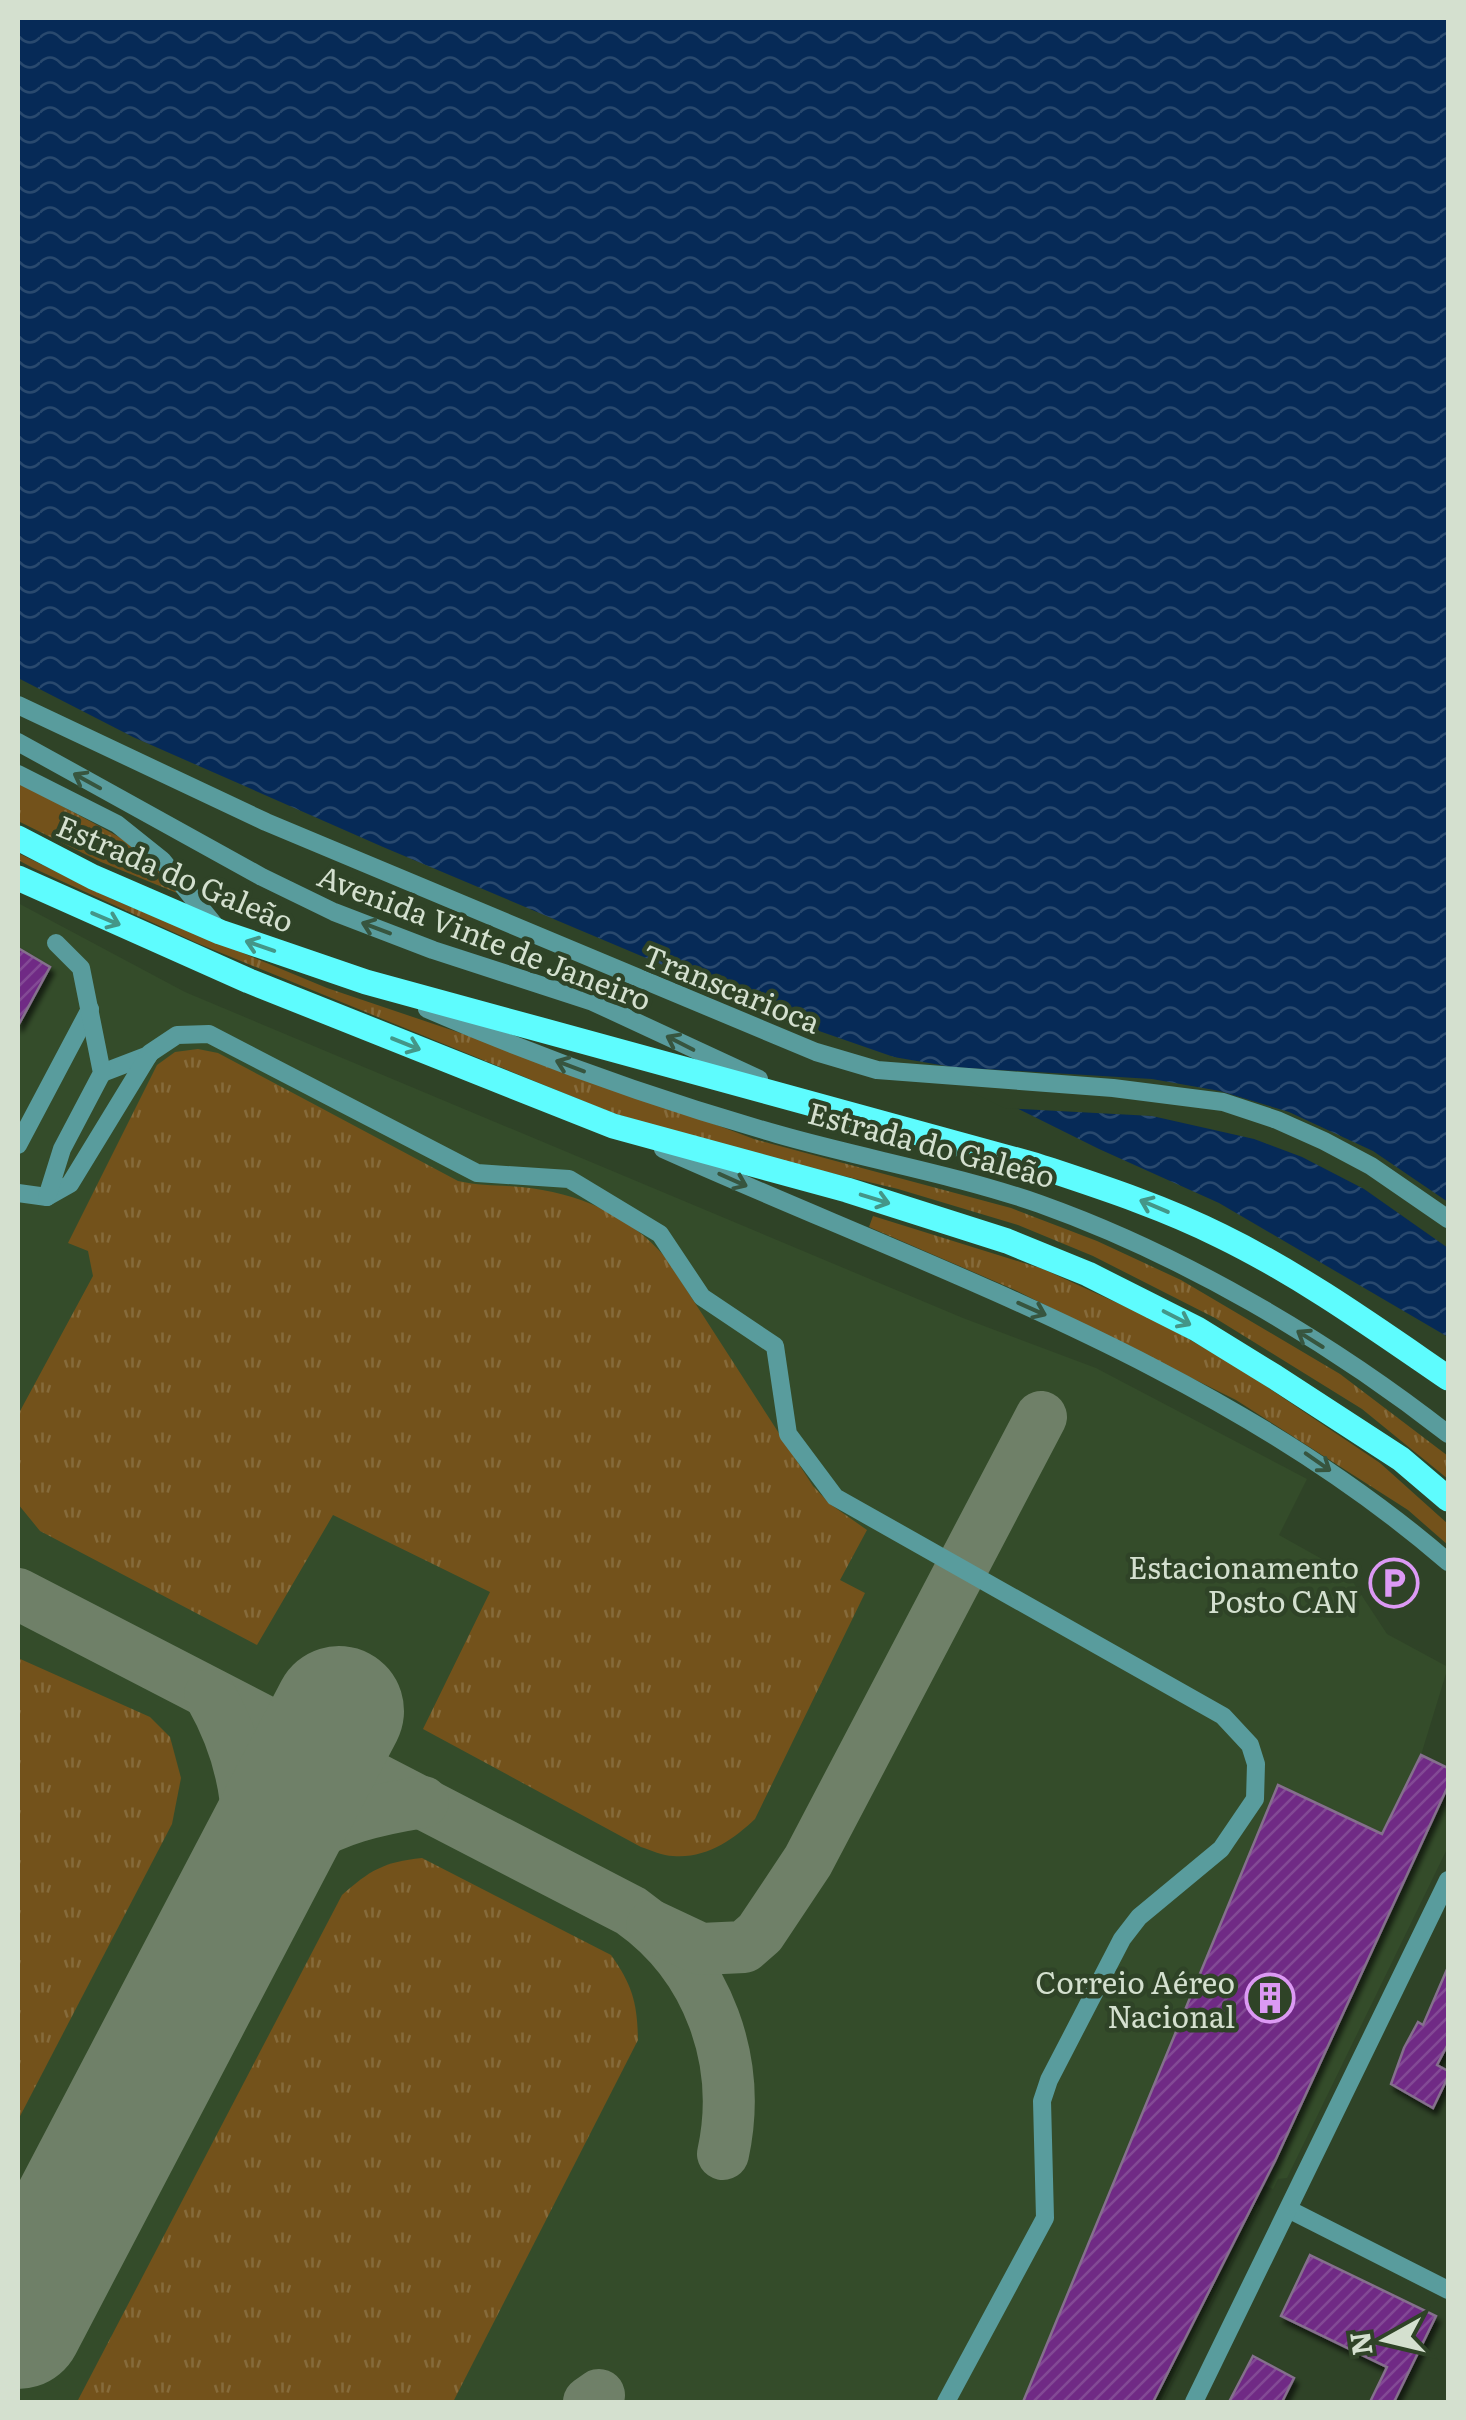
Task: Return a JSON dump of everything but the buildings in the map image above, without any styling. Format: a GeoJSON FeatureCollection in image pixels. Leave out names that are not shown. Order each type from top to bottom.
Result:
{"type":"FeatureCollection","features":[{"type":"Feature","properties":{"kind":"main road","name":"Estrada do Galeão"},"geometry":{"type":"LineString","coordinates":[[18,838],[92,877],[220,932],[366,982],[834,1108],[1035,1165],[1141,1200],[1223,1236],[1330,1298],[1448,1378]]}},
{"type":"Feature","properties":{"kind":"main road"},"geometry":{"type":"LineString","coordinates":[[18,878],[248,980],[612,1126],[847,1190],[1007,1240],[1088,1274],[1197,1328],[1401,1459],[1448,1498]]}},
{"type":"Feature","properties":{"kind":"street","name":"Transcarioca"},"geometry":{"type":"LineString","coordinates":[[18,705],[266,822],[816,1052],[878,1070],[1132,1090],[1222,1102],[1278,1120],[1324,1141],[1371,1166],[1448,1219]]}},
{"type":"Feature","properties":{"kind":"street","name":"Avenida Vinte de Janeiro"},"geometry":{"type":"LineString","coordinates":[[18,742],[262,877],[334,912],[433,950],[594,1002],[749,1075],[834,1108]]}},
{"type":"Feature","properties":{"kind":"street"},"geometry":{"type":"LineString","coordinates":[[18,774],[117,824],[162,860],[220,932]]}},
{"type":"Feature","properties":{"kind":"street"},"geometry":{"type":"LineString","coordinates":[[47,1196],[62,1149],[102,1073],[80,968],[56,943]]}},
{"type":"Feature","properties":{"kind":"street","name":"Estrada do Galeão"},"geometry":{"type":"LineString","coordinates":[[366,982],[574,1068],[709,1114],[1038,1203],[1099,1227],[1188,1269],[1314,1340],[1448,1434]]}},
{"type":"Feature","properties":{"kind":"street"},"geometry":{"type":"LineString","coordinates":[[18,1145],[90,1010]]}},
{"type":"Feature","properties":{"kind":"street"},"geometry":{"type":"LineString","coordinates":[[102,1073],[150,1054],[177,1036],[209,1034],[477,1173],[569,1179],[660,1234],[702,1297],[775,1346],[788,1434],[836,1497],[1224,1716],[1250,1745],[1256,1764],[1255,1799],[1221,1850],[1139,1917],[1122,1940],[1049,2080],[1042,2101],[1045,2218],[946,2402]]}},
{"type":"Feature","properties":{"kind":"street"},"geometry":{"type":"LineString","coordinates":[[18,1193],[47,1196],[70,1184],[150,1054]]}},
{"type":"Feature","properties":{"kind":"street"},"geometry":{"type":"LineString","coordinates":[[612,1126],[1060,1321],[1190,1386],[1306,1453],[1379,1504],[1448,1562]]}},
{"type":"Feature","properties":{"kind":"street"},"geometry":{"type":"LineString","coordinates":[[1194,2402],[1448,1880]]}},
{"type":"Feature","properties":{"kind":"street"},"geometry":{"type":"LineString","coordinates":[[1290,2210],[1448,2290]]}},
{"type":"Feature","properties":{"kind":"shaded area"},"geometry":{"type":"Polygon","coordinates":[[[18,903],[185,992],[963,1318],[1096,1368],[1307,1479],[1279,1535],[1347,1573],[1387,1634],[1448,1667],[1421,1755],[1448,1768],[1448,1847],[1287,2178],[1278,2179],[1273,2189],[1263,2185],[1255,2202],[1260,2206],[1162,2402],[18,2402],[18,903]]]}},
{"type":"Feature","properties":{"kind":"green space"},"geometry":{"type":"Polygon","coordinates":[[[18,782],[130,843],[182,895],[101,862],[18,821],[18,782]]]}},
{"type":"Feature","properties":{"kind":"green space"},"geometry":{"type":"Polygon","coordinates":[[[18,853],[112,899],[327,988],[570,1070],[754,1139],[1011,1208],[1097,1241],[1181,1280],[1340,1374],[1448,1456],[1448,1479],[1362,1409],[1215,1318],[1093,1256],[1018,1225],[898,1189],[727,1148],[610,1112],[197,943],[33,868],[18,860],[18,853]]]}},
{"type":"Feature","properties":{"kind":"green space"},"geometry":{"type":"Polygon","coordinates":[[[198,1049],[218,1053],[458,1181],[563,1194],[601,1208],[635,1229],[666,1258],[813,1486],[830,1504],[867,1530],[840,1580],[865,1593],[755,1819],[729,1840],[708,1851],[685,1856],[665,1855],[641,1847],[423,1729],[490,1592],[333,1515],[257,1645],[40,1531],[18,1504],[19,1413],[93,1276],[88,1251],[68,1243],[157,1065],[175,1052],[198,1049]]]}},
{"type":"Feature","properties":{"kind":"green space"},"geometry":{"type":"Polygon","coordinates":[[[873,1216],[1043,1269],[1159,1322],[1239,1368],[1380,1463],[1448,1524],[1448,1545],[1408,1510],[1236,1400],[1015,1290],[869,1227],[873,1216]]]}},
{"type":"Feature","properties":{"kind":"green space"},"geometry":{"type":"Polygon","coordinates":[[[18,1658],[150,1717],[170,1737],[181,1778],[172,1824],[18,2120],[18,1658]]]}},
{"type":"Feature","properties":{"kind":"green space"},"geometry":{"type":"Polygon","coordinates":[[[422,1858],[611,1955],[629,1986],[638,2040],[453,2402],[77,2402],[342,1895],[378,1869],[422,1858]]]}},
{"type":"Feature","properties":{"kind":"water"},"geometry":{"type":"Polygon","coordinates":[[[18,18],[1448,18],[1448,1337],[1219,1203],[960,1080],[819,1031],[383,847],[133,737],[18,678],[18,18]]]}},
{"type":"Feature","properties":{"kind":"pier"},"geometry":{"type":"Polygon","coordinates":[[[888,1056],[952,1067],[1152,1079],[1220,1091],[1289,1112],[1373,1151],[1448,1202],[1448,1248],[1364,1189],[1302,1157],[1254,1139],[1152,1116],[1004,1108],[958,1085],[887,1060],[888,1056]]]}},
{"type":"Feature","properties":{"kind":"taxiway"},"geometry":{"type":"LineString","coordinates":[[652,1926],[701,1949],[744,1947],[760,1933],[808,1861],[1041,1417]]}},
{"type":"Feature","properties":{"kind":"taxiway"},"geometry":{"type":"LineString","coordinates":[[18,1594],[631,1911],[681,1959],[714,2019],[728,2085],[723,2154]]}},
{"type":"Feature","properties":{"kind":"taxiway"},"geometry":{"type":"LineString","coordinates":[[210,1695],[233,1745],[245,1798],[246,1852],[235,1906]]}},
{"type":"Feature","properties":{"kind":"taxiway"},"geometry":{"type":"LineString","coordinates":[[224,1930],[264,1875],[306,1839],[357,1816],[423,1802]]}},
{"type":"Feature","properties":{"kind":"taxiway"},"geometry":{"type":"LineString","coordinates":[[589,2402],[599,2395]]}},
{"type":"Feature","properties":{"kind":"runway"},"geometry":{"type":"LineString","coordinates":[[18,2324],[339,1711]]}},
{"type":"Feature","properties":{"kind":"place","name":"Estacionamento Posto CAN"},"geometry":{"type":"Point","coordinates":[1394,1583]}},
{"type":"Feature","properties":{"kind":"place","name":"Correio Aéreo Nacional"},"geometry":{"type":"Point","coordinates":[1270,1998]}}]}
